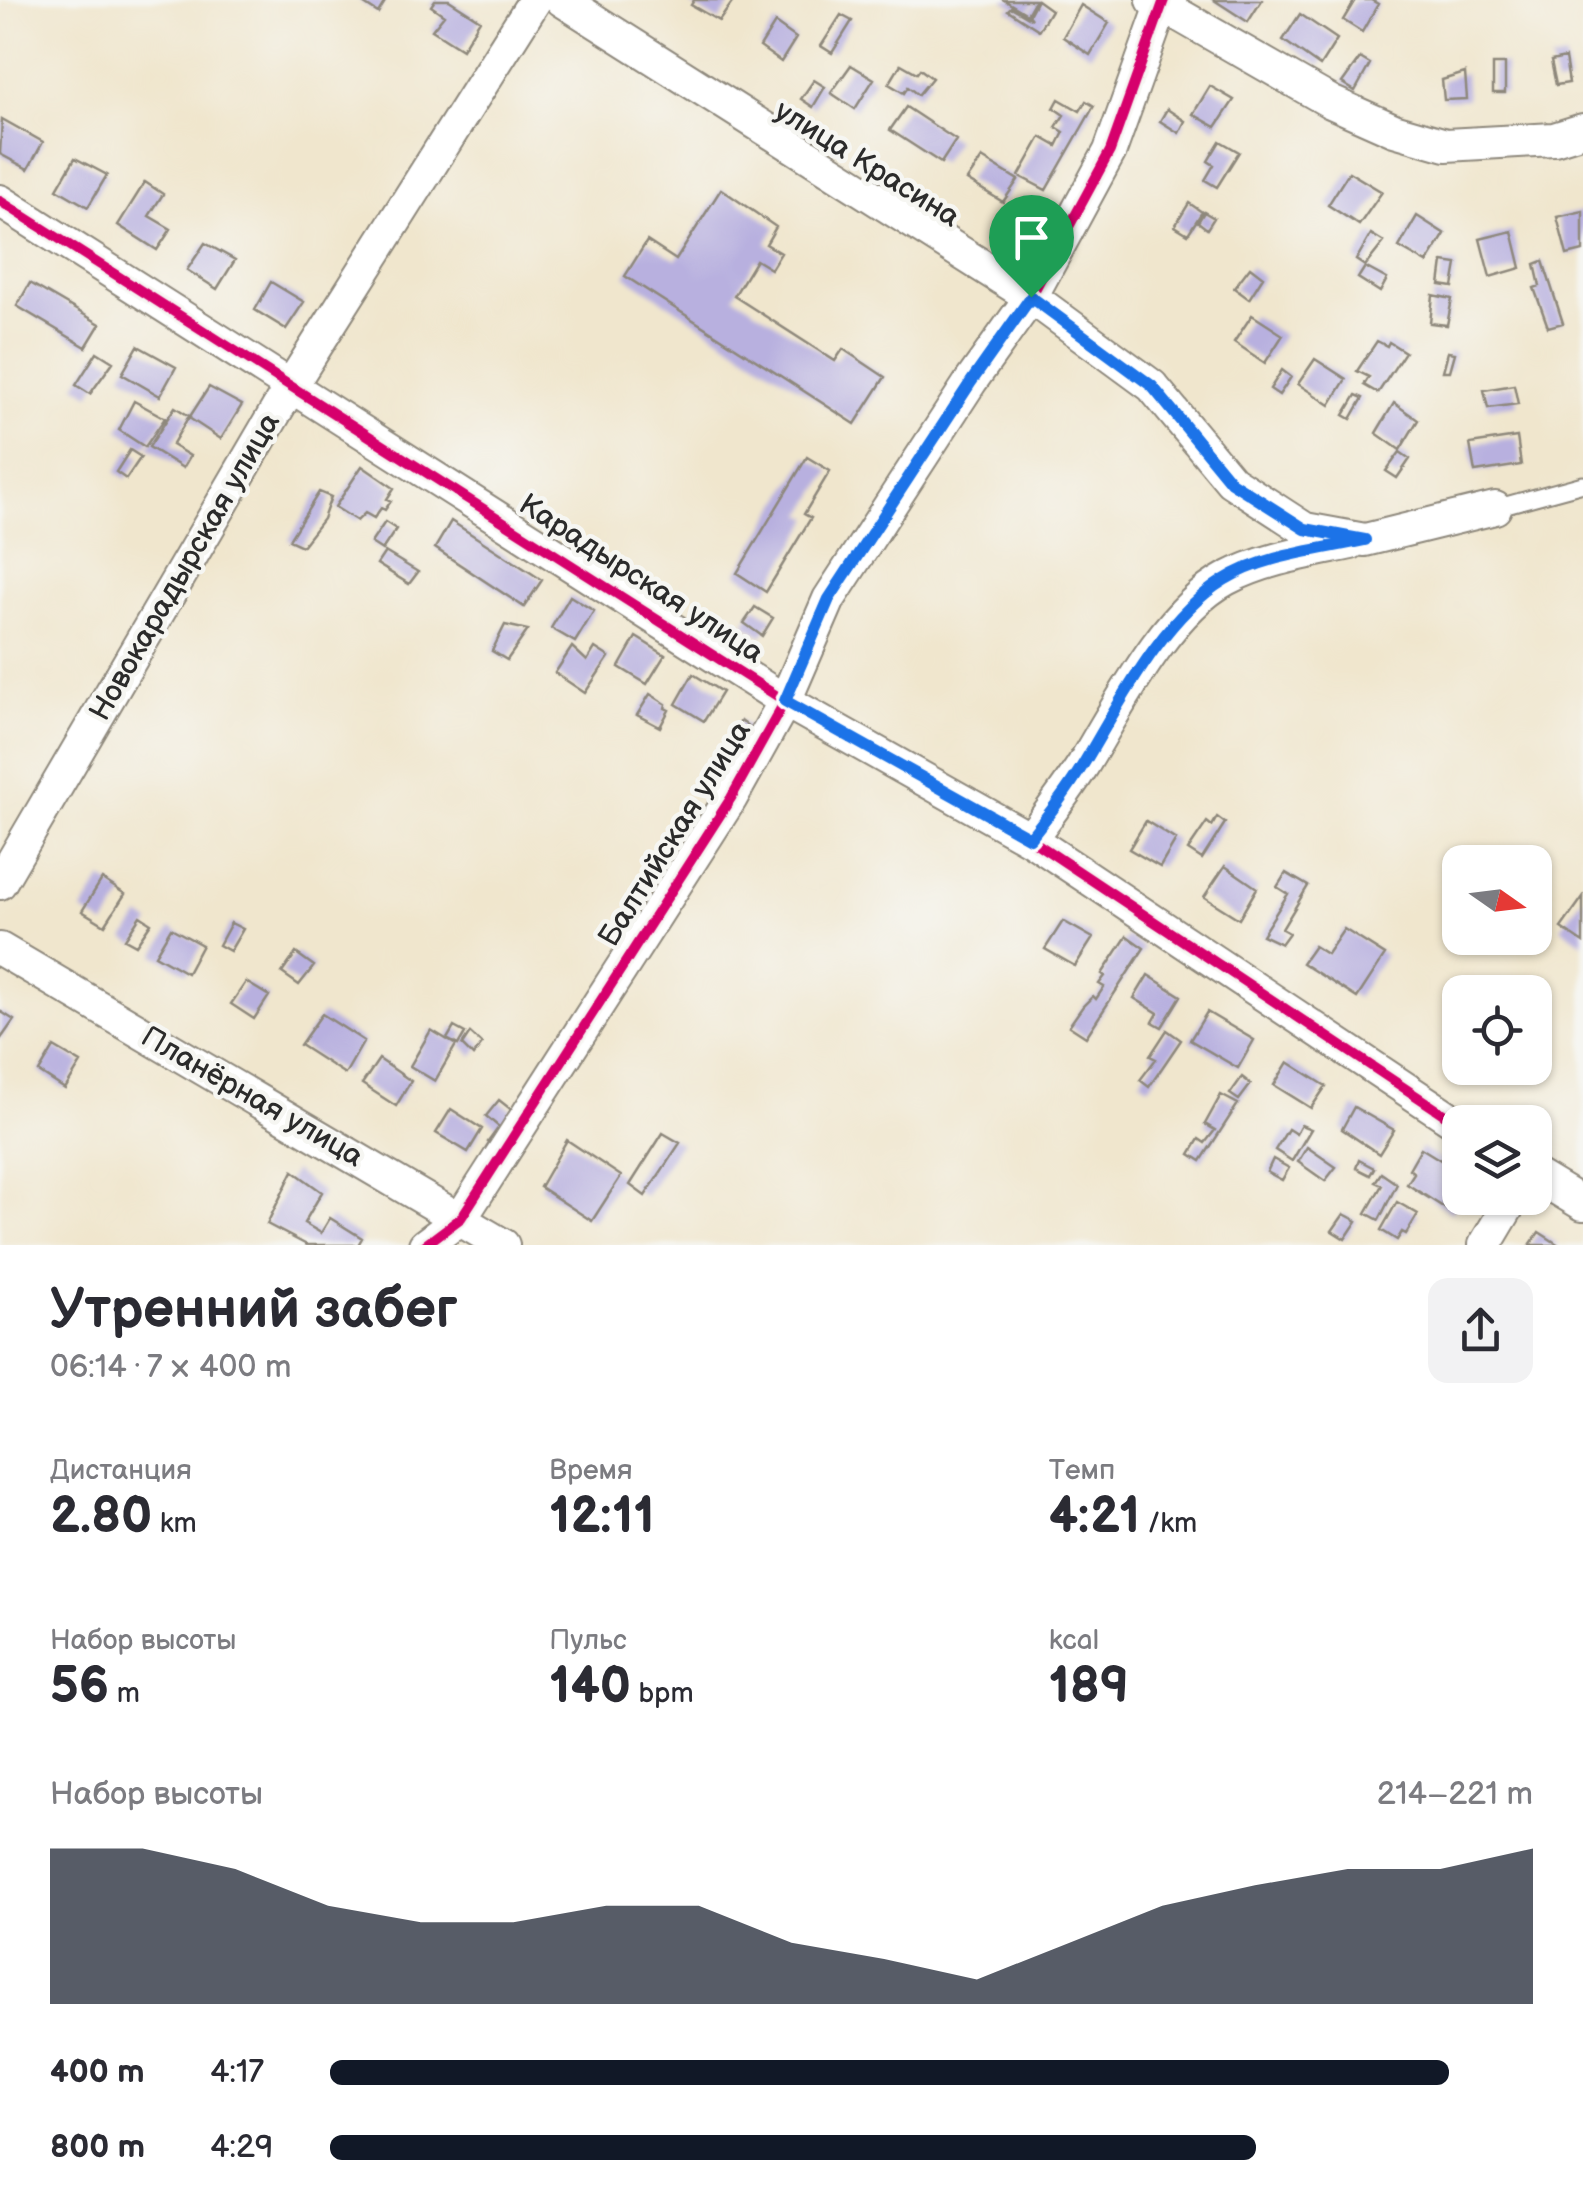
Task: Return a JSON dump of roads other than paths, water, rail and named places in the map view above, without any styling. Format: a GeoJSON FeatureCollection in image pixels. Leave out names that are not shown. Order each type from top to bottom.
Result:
{"type":"FeatureCollection","features":[{"type":"Feature","properties":{"kind":"street","name":"Новокарадырская улица"},"geometry":{"type":"LineString","coordinates":[[0,883],[292,384],[535,0]]}},
{"type":"Feature","properties":{"kind":"street","name":"улица Красина"},"geometry":{"type":"LineString","coordinates":[[562,0],[1031,297],[1152,386],[1231,482],[1305,529],[1365,540],[1495,508]]}},
{"type":"Feature","properties":{"kind":"street","name":"Балтийская улица"},"geometry":{"type":"LineString","coordinates":[[424,1245],[460,1218],[731,798],[785,701],[829,599],[1031,297],[1110,151],[1160,2]]}},
{"type":"Feature","properties":{"kind":"street"},"geometry":{"type":"LineString","coordinates":[[1160,2],[1331,102],[1394,130],[1446,145],[1554,139],[1583,130]]}},
{"type":"Feature","properties":{"kind":"street","name":"Карадырская улица"},"geometry":{"type":"LineString","coordinates":[[0,200],[785,701],[1030,838],[1442,1114]]}},
{"type":"Feature","properties":{"kind":"street"},"geometry":{"type":"LineString","coordinates":[[1030,838],[1082,767],[1149,657],[1188,612],[1224,580],[1258,566],[1365,540]]}},
{"type":"Feature","properties":{"kind":"street","name":"Планёрная улица"},"geometry":{"type":"LineString","coordinates":[[0,949],[504,1245]]}},
{"type":"Feature","properties":{"kind":"street"},"geometry":{"type":"LineString","coordinates":[[1552,1185],[1583,1204]]}},
{"type":"Feature","properties":{"kind":"street"},"geometry":{"type":"LineString","coordinates":[[1485,1245],[1504,1215]]}},
{"type":"Feature","properties":{"kind":"lane"},"geometry":{"type":"LineString","coordinates":[[1495,508],[1583,484]]}}]}
